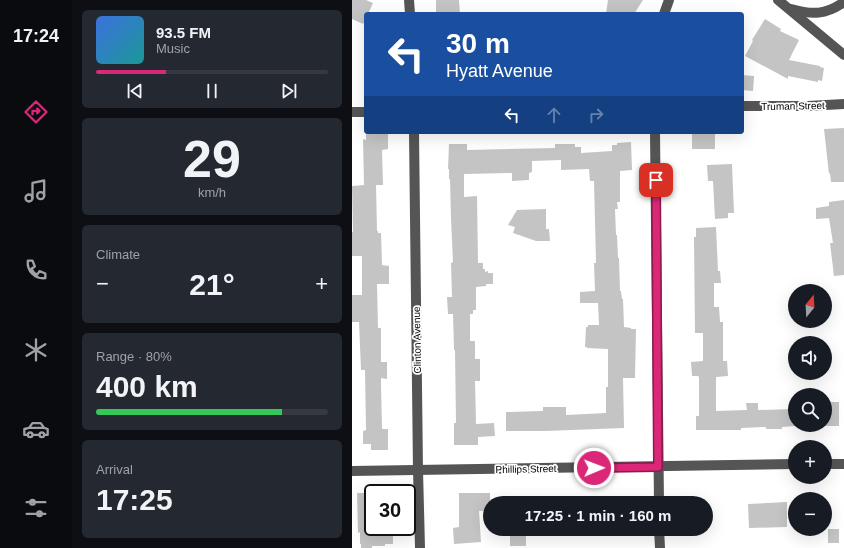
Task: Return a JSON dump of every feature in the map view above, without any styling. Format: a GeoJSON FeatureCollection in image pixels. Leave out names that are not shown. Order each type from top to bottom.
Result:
{"type":"FeatureCollection","features":[{"type":"Feature","properties":{"kind":"street"},"geometry":{"type":"LineString","coordinates":[[409,0],[410,12]]}},
{"type":"Feature","properties":{"kind":"street"},"geometry":{"type":"LineString","coordinates":[[665,12],[669,0]]}},
{"type":"Feature","properties":{"kind":"street"},"geometry":{"type":"LineString","coordinates":[[778,0],[844,55]]}},
{"type":"Feature","properties":{"kind":"street"},"geometry":{"type":"LineString","coordinates":[[788,9],[804,13],[829,11],[844,2]]}},
{"type":"Feature","properties":{"kind":"street","name":"Truman Street"},"geometry":{"type":"LineString","coordinates":[[744,106],[808,106],[844,104]]}},
{"type":"Feature","properties":{"kind":"street"},"geometry":{"type":"LineString","coordinates":[[352,112],[364,112]]}},
{"type":"Feature","properties":{"kind":"street","name":"Clinton Avenue"},"geometry":{"type":"LineString","coordinates":[[414,134],[420,548]]}},
{"type":"Feature","properties":{"kind":"street"},"geometry":{"type":"LineString","coordinates":[[655,134],[659,496]]}},
{"type":"Feature","properties":{"kind":"street","name":"Phillips Street"},"geometry":{"type":"LineString","coordinates":[[352,471],[788,464]]}},
{"type":"Feature","properties":{"kind":"street"},"geometry":{"type":"LineString","coordinates":[[832,464],[844,464]]}},
{"type":"Feature","properties":{"kind":"street"},"geometry":{"type":"LineString","coordinates":[[659,536],[660,548]]}},
{"type":"Feature","properties":{"kind":"building"},"geometry":{"type":"Polygon","coordinates":[[[352,0],[366,0],[373,3],[369,12],[364,12],[363,24],[352,19],[352,0]]]}},
{"type":"Feature","properties":{"kind":"building"},"geometry":{"type":"Polygon","coordinates":[[[436,0],[459,0],[460,12],[436,12],[436,0]]]}},
{"type":"Feature","properties":{"kind":"building"},"geometry":{"type":"Polygon","coordinates":[[[608,0],[643,0],[635,12],[606,12],[608,0]]]}},
{"type":"Feature","properties":{"kind":"building"},"geometry":{"type":"Polygon","coordinates":[[[765,19],[781,29],[780,31],[799,40],[789,60],[824,68],[822,81],[818,80],[818,82],[788,76],[788,79],[745,56],[753,41],[752,40],[765,19]]]}},
{"type":"Feature","properties":{"kind":"building"},"geometry":{"type":"Polygon","coordinates":[[[744,75],[754,76],[753,91],[744,90],[744,75]]]}},
{"type":"Feature","properties":{"kind":"building"},"geometry":{"type":"Polygon","coordinates":[[[844,128],[844,182],[831,182],[824,129],[844,128]]]}},
{"type":"Feature","properties":{"kind":"building"},"geometry":{"type":"Polygon","coordinates":[[[366,134],[388,134],[388,149],[382,150],[383,185],[376,185],[377,231],[378,233],[381,233],[382,265],[389,266],[389,284],[377,284],[378,328],[381,328],[381,362],[387,362],[387,379],[381,378],[381,384],[382,429],[388,429],[388,450],[371,450],[371,444],[363,444],[363,431],[366,430],[365,370],[361,370],[359,322],[352,322],[352,295],[362,295],[362,256],[352,256],[352,186],[364,185],[363,139],[366,140],[366,134]]]}},
{"type":"Feature","properties":{"kind":"building"},"geometry":{"type":"Polygon","coordinates":[[[692,134],[715,134],[715,149],[692,149],[692,134]]]}},
{"type":"Feature","properties":{"kind":"building"},"geometry":{"type":"Polygon","coordinates":[[[631,142],[632,170],[620,171],[620,202],[617,202],[618,209],[615,209],[620,291],[623,299],[624,327],[636,329],[635,378],[623,378],[624,428],[506,431],[506,412],[543,411],[543,407],[566,407],[566,415],[606,413],[608,349],[585,347],[586,327],[588,327],[588,325],[599,325],[598,303],[580,303],[580,292],[595,291],[594,263],[596,263],[594,181],[590,181],[589,169],[561,170],[561,160],[532,161],[532,172],[529,173],[529,180],[512,181],[512,173],[464,174],[464,197],[477,196],[478,263],[483,263],[483,269],[485,269],[485,272],[488,271],[488,273],[493,273],[493,284],[486,284],[486,286],[476,287],[476,310],[473,310],[473,314],[470,314],[470,341],[475,341],[475,359],[480,359],[480,381],[475,381],[476,424],[494,423],[495,436],[478,437],[478,445],[454,445],[454,423],[456,423],[455,350],[453,314],[448,314],[447,297],[452,297],[451,263],[453,262],[450,179],[448,169],[449,144],[467,144],[467,150],[555,148],[555,144],[575,144],[575,147],[581,147],[581,153],[612,151],[612,145],[631,142]]]}},
{"type":"Feature","properties":{"kind":"building"},"geometry":{"type":"Polygon","coordinates":[[[732,164],[734,213],[728,213],[728,218],[715,219],[713,181],[708,181],[707,165],[732,164]]]}},
{"type":"Feature","properties":{"kind":"building"},"geometry":{"type":"Polygon","coordinates":[[[844,200],[844,275],[834,276],[830,243],[833,243],[829,218],[816,219],[816,208],[829,206],[829,202],[844,200]]]}},
{"type":"Feature","properties":{"kind":"building"},"geometry":{"type":"Polygon","coordinates":[[[546,209],[546,229],[549,229],[550,241],[536,241],[513,233],[515,227],[508,225],[517,210],[546,209]]]}},
{"type":"Feature","properties":{"kind":"building"},"geometry":{"type":"Polygon","coordinates":[[[716,227],[718,271],[720,271],[721,283],[714,283],[714,307],[719,307],[720,322],[723,322],[723,361],[727,361],[728,376],[716,377],[716,411],[747,410],[746,403],[758,403],[758,410],[788,409],[788,427],[782,427],[782,429],[766,429],[766,427],[741,428],[741,430],[696,430],[696,416],[699,416],[699,377],[692,376],[691,362],[703,361],[703,333],[695,333],[694,237],[696,237],[696,228],[716,227]]]}},
{"type":"Feature","properties":{"kind":"building"},"geometry":{"type":"Polygon","coordinates":[[[832,402],[839,402],[839,426],[832,426],[832,402]]]}},
{"type":"Feature","properties":{"kind":"building"},"geometry":{"type":"Polygon","coordinates":[[[357,493],[364,493],[364,536],[393,536],[393,544],[385,544],[385,546],[372,546],[372,548],[361,548],[360,532],[358,533],[357,493]]]}},
{"type":"Feature","properties":{"kind":"building"},"geometry":{"type":"Polygon","coordinates":[[[459,493],[490,493],[490,496],[483,496],[483,511],[479,511],[481,542],[454,544],[453,528],[459,527],[459,493]]]}},
{"type":"Feature","properties":{"kind":"building"},"geometry":{"type":"Polygon","coordinates":[[[787,502],[787,527],[749,528],[748,504],[787,502]]]}},
{"type":"Feature","properties":{"kind":"building"},"geometry":{"type":"Polygon","coordinates":[[[832,529],[839,529],[839,543],[828,543],[828,536],[832,536],[832,529]]]}},
{"type":"Feature","properties":{"kind":"building"},"geometry":{"type":"Polygon","coordinates":[[[510,536],[526,536],[526,546],[510,546],[510,536]]]}},
{"type":"Feature","properties":{"kind":"route"},"geometry":{"type":"LineString","coordinates":[[594,468],[658,467],[656,180]]}}]}
